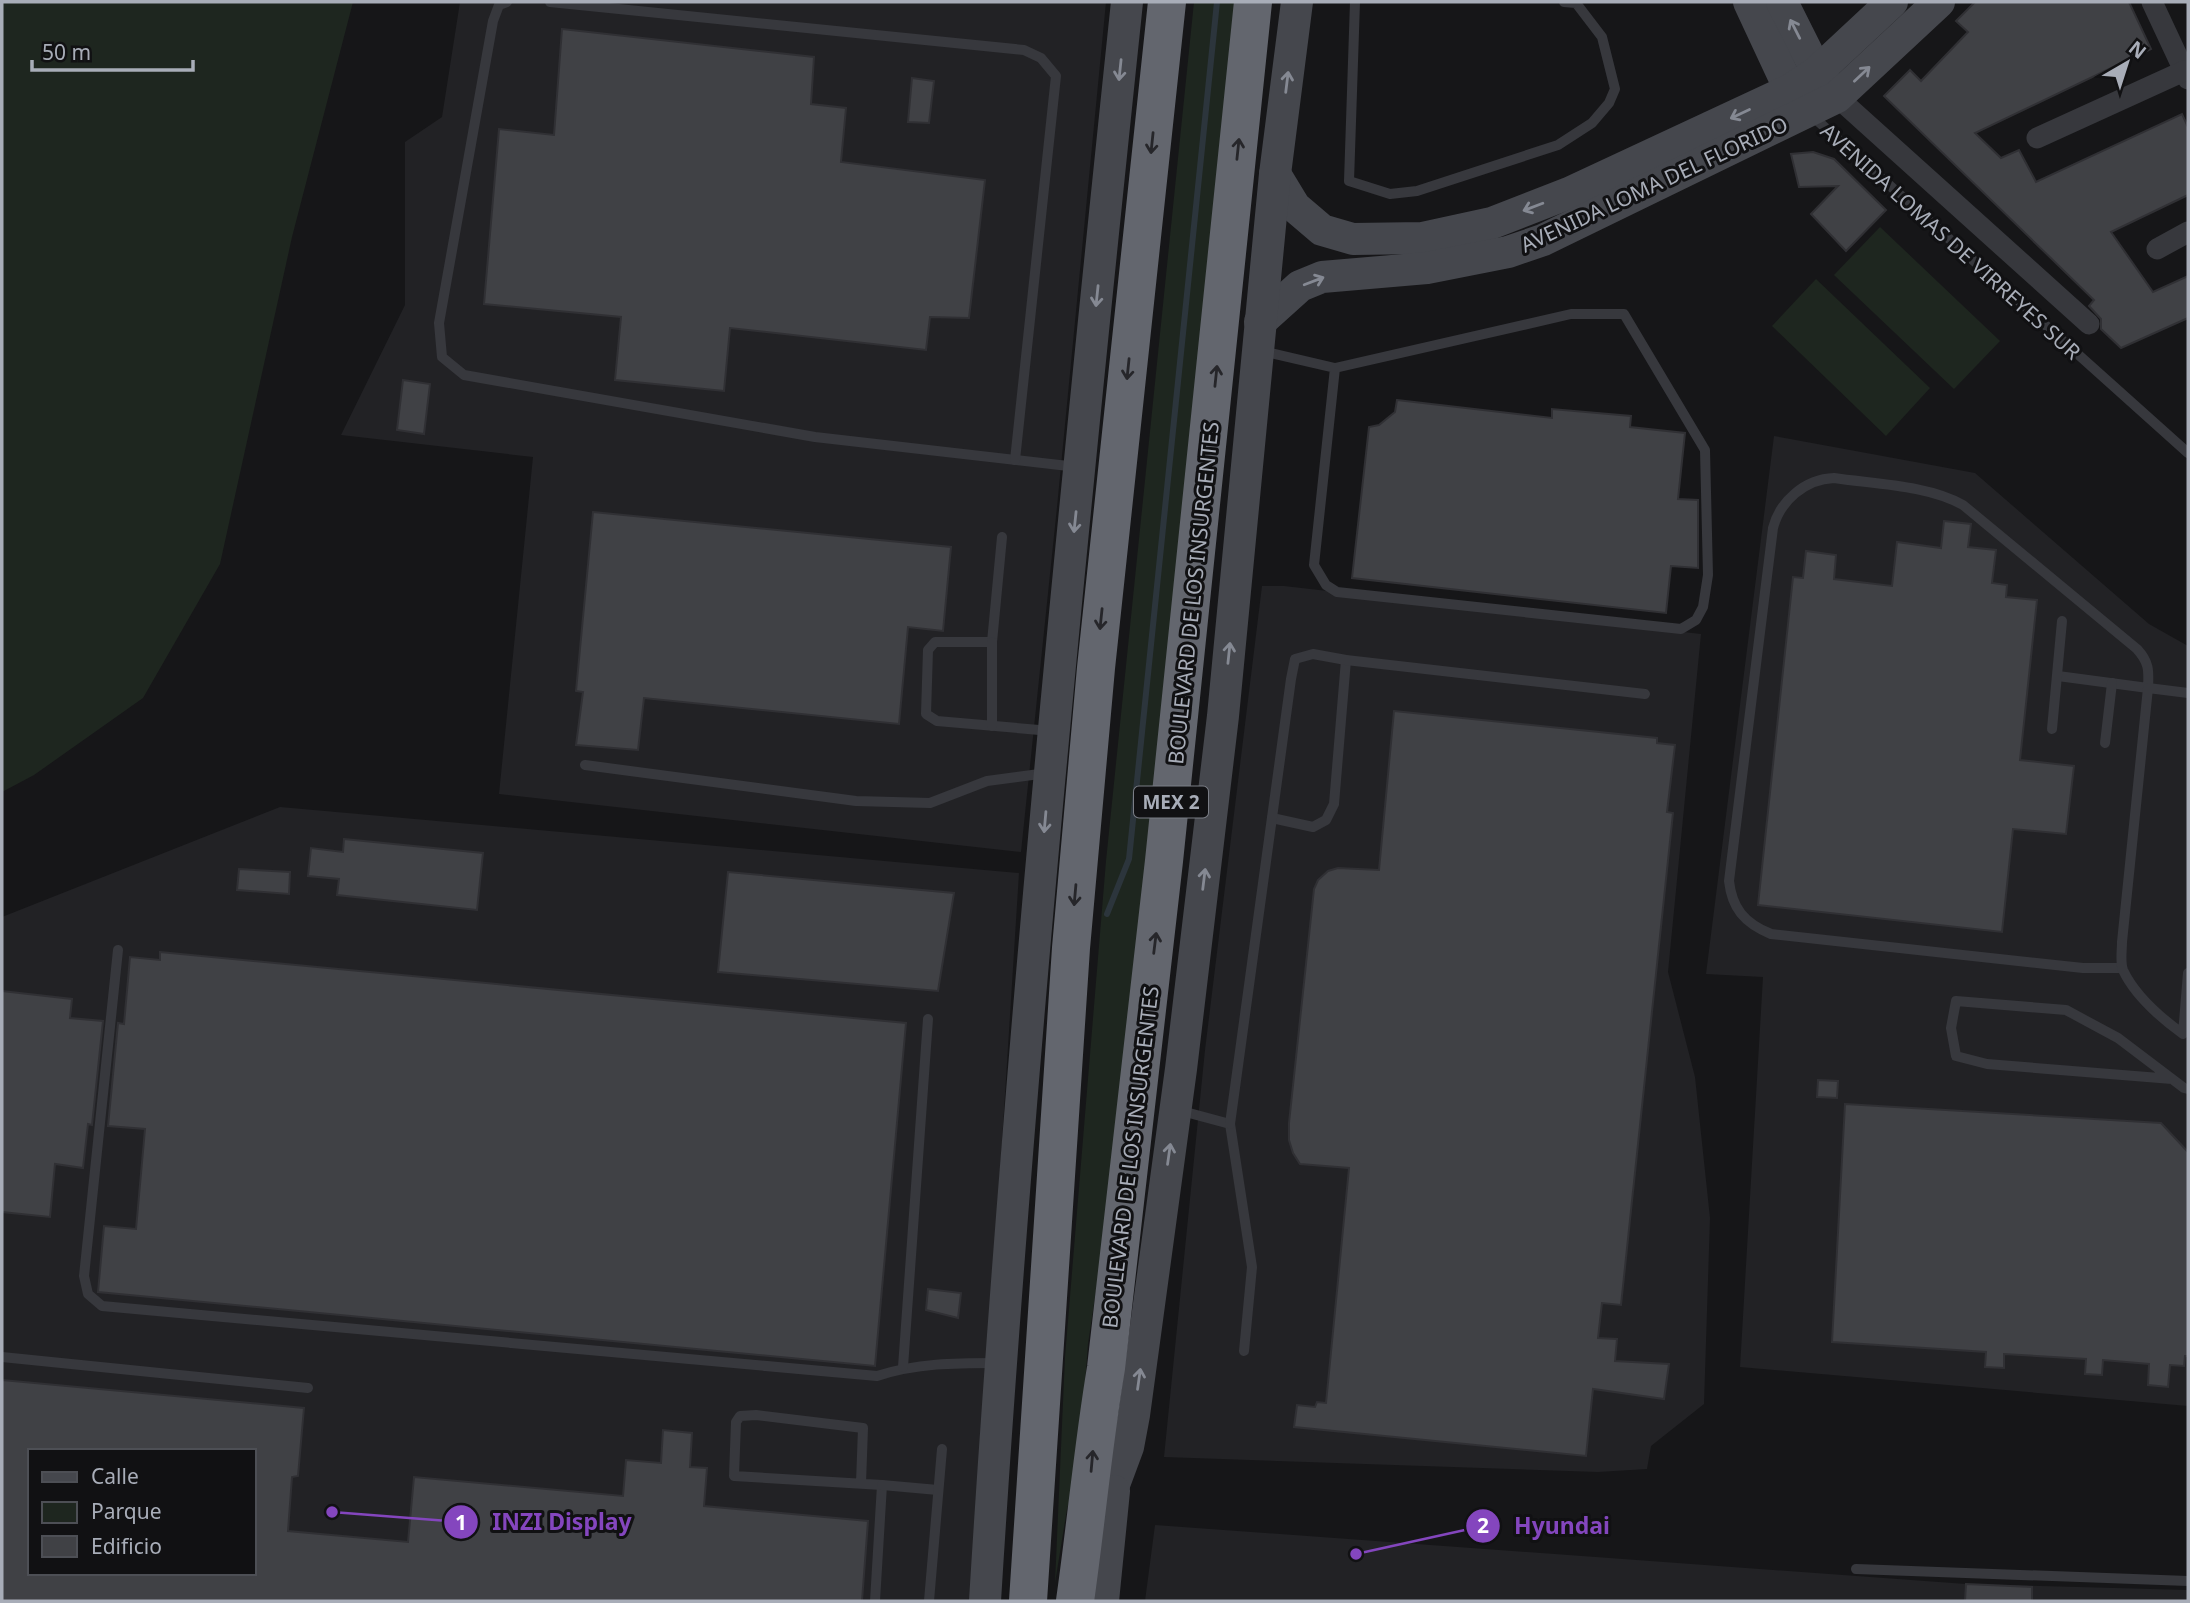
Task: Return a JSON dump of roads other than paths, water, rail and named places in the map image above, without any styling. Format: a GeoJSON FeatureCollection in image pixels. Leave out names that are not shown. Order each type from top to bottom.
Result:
{"type":"FeatureCollection","features":[{"type":"Feature","properties":{"kind":"highway"},"geometry":{"type":"LineString","coordinates":[[1028,1601],[1071,948],[1096,667],[1167,2]]}},
{"type":"Feature","properties":{"kind":"highway","name":"BOULEVARD DE LOS INSURGENTES"},"geometry":{"type":"LineString","coordinates":[[1074,1601],[1106,1368],[1166,847],[1253,2]]}},
{"type":"Feature","properties":{"kind":"street"},"geometry":{"type":"LineString","coordinates":[[985,1601],[999,1363],[1050,773],[1126,2]]}},
{"type":"Feature","properties":{"kind":"street"},"geometry":{"type":"LineString","coordinates":[[1085,1534],[1115,1482],[1128,1447],[1134,1415],[1176,1109],[1223,716],[1275,174],[1297,2]]}},
{"type":"Feature","properties":{"kind":"street","name":"AVENIDA LOMAS DE VIRREYES SUR"},"geometry":{"type":"LineString","coordinates":[[1749,2],[1799,102]]}},
{"type":"Feature","properties":{"kind":"street","name":"AVENIDA LOMAS DE VIRREYES SUR"},"geometry":{"type":"LineString","coordinates":[[1782,2],[1817,72],[1837,97],[2089,324]]}},
{"type":"Feature","properties":{"kind":"street","name":"AVENIDA LOMA DEL FLORIDO"},"geometry":{"type":"LineString","coordinates":[[1799,102],[1817,72],[1892,2]]}},
{"type":"Feature","properties":{"kind":"street","name":"AVENIDA LOMA DEL FLORIDO"},"geometry":{"type":"LineString","coordinates":[[1259,336],[1300,286],[1322,277],[1427,268],[1508,251],[1543,240],[1676,160],[1799,102],[1837,97],[1939,2]]}},
{"type":"Feature","properties":{"kind":"street"},"geometry":{"type":"LineString","coordinates":[[2037,138],[2186,75],[2152,2]]}},
{"type":"Feature","properties":{"kind":"street","name":"AVENIDA LOMA DEL FLORIDO"},"geometry":{"type":"LineString","coordinates":[[1275,174],[1295,207],[1322,230],[1353,239],[1423,238],[1492,223],[1569,193],[1676,160]]}},
{"type":"Feature","properties":{"kind":"street"},"geometry":{"type":"LineString","coordinates":[[2157,249],[2188,232]]}},
{"type":"Feature","properties":{"kind":"street"},"geometry":{"type":"LineString","coordinates":[[1103,1601],[1115,1482]]}},
{"type":"Feature","properties":{"kind":"lane"},"geometry":{"type":"LineString","coordinates":[[507,2],[499,5],[493,21],[439,323],[442,357],[464,375],[815,437],[1080,468]]}},
{"type":"Feature","properties":{"kind":"lane"},"geometry":{"type":"LineString","coordinates":[[550,2],[1024,50],[1041,58],[1056,76],[1015,460]]}},
{"type":"Feature","properties":{"kind":"lane"},"geometry":{"type":"LineString","coordinates":[[1355,2],[1349,181],[1390,194],[1417,191],[1559,145],[1592,123],[1609,103],[1615,89],[1602,37],[1576,3],[1564,2]]}},
{"type":"Feature","properties":{"kind":"lane","name":"AVENIDA LOMAS DE VIRREYES SUR"},"geometry":{"type":"LineString","coordinates":[[1799,102],[2188,453]]}},
{"type":"Feature","properties":{"kind":"lane"},"geometry":{"type":"LineString","coordinates":[[1259,336],[1335,368],[1571,314],[1624,314],[1704,450],[1708,575],[1703,607],[1696,620],[1681,629],[1337,592],[1326,585],[1314,565],[1335,368]]}},
{"type":"Feature","properties":{"kind":"lane"},"geometry":{"type":"LineString","coordinates":[[2122,968],[2083,968],[1771,934],[1745,920],[1736,909],[1729,881],[1776,515],[1783,505],[1809,483],[1819,479],[1846,480],[1951,498],[1963,505],[2147,660],[2148,688],[2122,942],[2122,968],[2161,1018],[2186,1037]]}},
{"type":"Feature","properties":{"kind":"lane"},"geometry":{"type":"LineString","coordinates":[[992,726],[992,642],[1002,537]]}},
{"type":"Feature","properties":{"kind":"lane"},"geometry":{"type":"LineString","coordinates":[[2052,729],[2062,621]]}},
{"type":"Feature","properties":{"kind":"lane"},"geometry":{"type":"LineString","coordinates":[[992,642],[935,642],[928,650],[926,714],[937,721],[1054,731]]}},
{"type":"Feature","properties":{"kind":"lane"},"geometry":{"type":"LineString","coordinates":[[1244,1351],[1252,1267],[1230,1124],[1296,659],[1313,654],[1645,694]]}},
{"type":"Feature","properties":{"kind":"lane"},"geometry":{"type":"LineString","coordinates":[[1272,818],[1313,827],[1326,820],[1334,804],[1346,660]]}},
{"type":"Feature","properties":{"kind":"lane"},"geometry":{"type":"LineString","coordinates":[[2057,676],[2188,693]]}},
{"type":"Feature","properties":{"kind":"lane"},"geometry":{"type":"LineString","coordinates":[[2105,743],[2112,683]]}},
{"type":"Feature","properties":{"kind":"lane"},"geometry":{"type":"LineString","coordinates":[[585,765],[856,801],[930,803],[987,780],[1050,773]]}},
{"type":"Feature","properties":{"kind":"lane"},"geometry":{"type":"LineString","coordinates":[[118,950],[84,1276],[88,1294],[102,1306],[877,1376],[903,1367],[948,1363],[999,1363]]}},
{"type":"Feature","properties":{"kind":"lane"},"geometry":{"type":"LineString","coordinates":[[2186,1037],[2188,973]]}},
{"type":"Feature","properties":{"kind":"lane"},"geometry":{"type":"LineString","coordinates":[[2172,1079],[1987,1063],[1955,1056],[1951,1028],[1956,1001],[2066,1010],[2118,1038],[2188,1089]]}},
{"type":"Feature","properties":{"kind":"lane"},"geometry":{"type":"LineString","coordinates":[[903,1367],[928,1018]]}},
{"type":"Feature","properties":{"kind":"lane"},"geometry":{"type":"LineString","coordinates":[[1176,1109],[1230,1124]]}},
{"type":"Feature","properties":{"kind":"lane"},"geometry":{"type":"LineString","coordinates":[[2,1357],[308,1388]]}},
{"type":"Feature","properties":{"kind":"lane"},"geometry":{"type":"LineString","coordinates":[[861,1483],[863,1428],[756,1415],[740,1416],[736,1422],[734,1476],[938,1490]]}},
{"type":"Feature","properties":{"kind":"lane"},"geometry":{"type":"LineString","coordinates":[[929,1601],[942,1449]]}},
{"type":"Feature","properties":{"kind":"lane"},"geometry":{"type":"LineString","coordinates":[[875,1601],[882,1485]]}},
{"type":"Feature","properties":{"kind":"lane"},"geometry":{"type":"LineString","coordinates":[[1856,1569],[2188,1581]]}},
{"type":"Feature","properties":{"kind":"waterway"},"geometry":{"type":"LineString","coordinates":[[1107,914],[1129,859],[1217,2]]}},
{"type":"Feature","properties":{"kind":"place","name":"INZI Display"},"geometry":{"type":"Point","coordinates":[332,1512]}},
{"type":"Feature","properties":{"kind":"place","name":"Hyundai"},"geometry":{"type":"Point","coordinates":[1356,1554]}}]}
